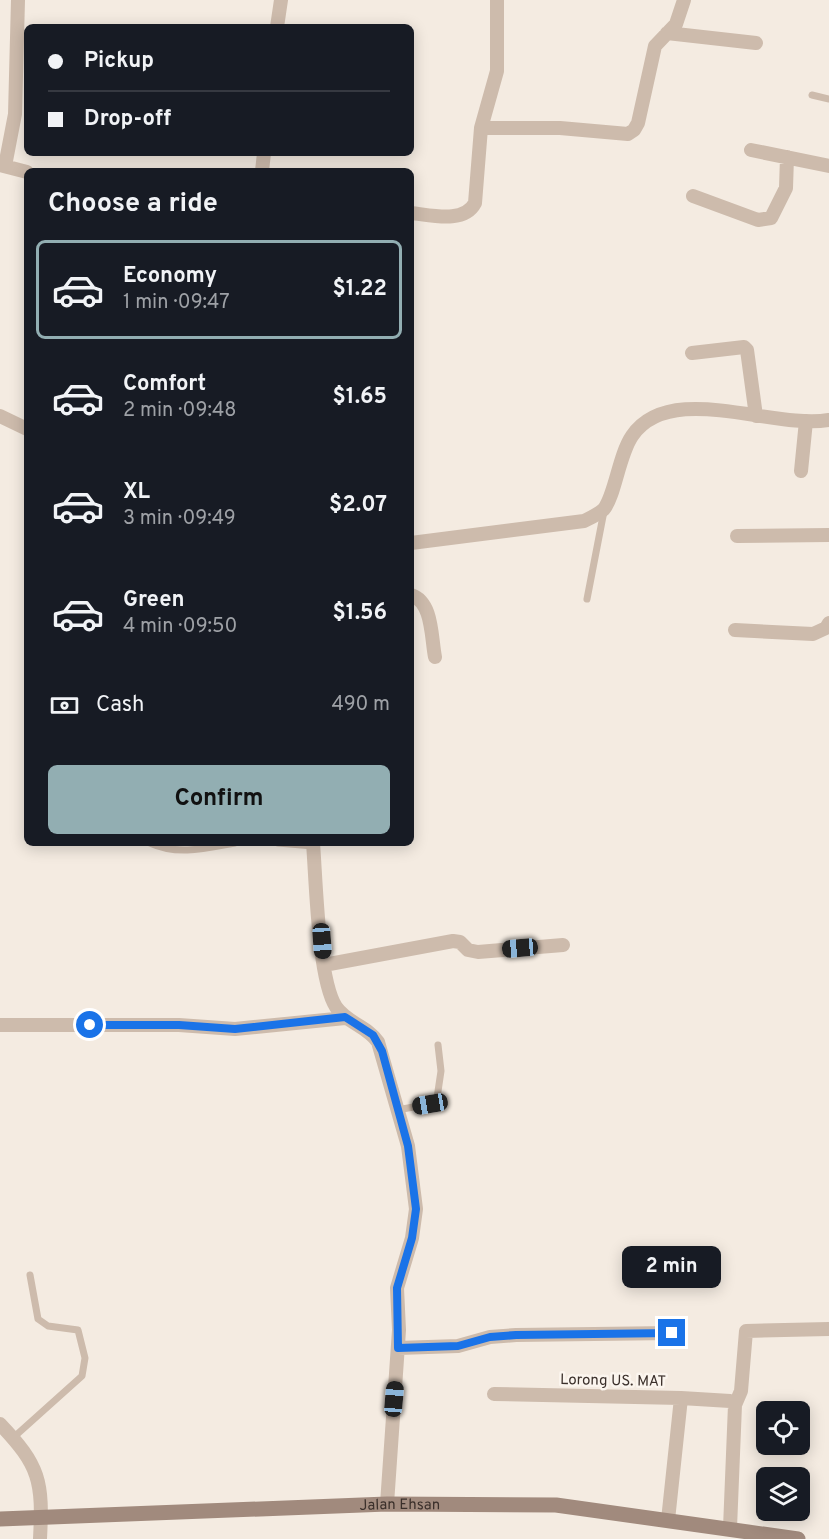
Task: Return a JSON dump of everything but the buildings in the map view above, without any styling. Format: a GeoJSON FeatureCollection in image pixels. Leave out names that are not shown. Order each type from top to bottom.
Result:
{"type":"FeatureCollection","features":[{"type":"Feature","properties":{"kind":"main road","name":"Jalan Ehsan"},"geometry":{"type":"LineString","coordinates":[[0,1519],[387,1504],[525,1503],[730,1528],[758,1536],[798,1539]]}},
{"type":"Feature","properties":{"kind":"street"},"geometry":{"type":"LineString","coordinates":[[18,0],[15,114],[2,165],[24,171]]}},
{"type":"Feature","properties":{"kind":"street"},"geometry":{"type":"LineString","coordinates":[[278,24],[281,0]]}},
{"type":"Feature","properties":{"kind":"street"},"geometry":{"type":"LineString","coordinates":[[414,213],[463,216],[471,211],[475,203],[481,128],[497,71],[497,0]]}},
{"type":"Feature","properties":{"kind":"street"},"geometry":{"type":"LineString","coordinates":[[481,128],[560,128],[628,134],[638,123],[655,46],[680,19],[684,0]]}},
{"type":"Feature","properties":{"kind":"street"},"geometry":{"type":"LineString","coordinates":[[668,33],[756,43]]}},
{"type":"Feature","properties":{"kind":"street"},"geometry":{"type":"LineString","coordinates":[[751,150],[829,166]]}},
{"type":"Feature","properties":{"kind":"street"},"geometry":{"type":"LineString","coordinates":[[693,196],[758,220],[767,220],[771,218],[786,188],[787,157]]}},
{"type":"Feature","properties":{"kind":"street"},"geometry":{"type":"LineString","coordinates":[[692,353],[744,347],[747,350],[756,416]]}},
{"type":"Feature","properties":{"kind":"street"},"geometry":{"type":"LineString","coordinates":[[414,543],[569,525],[584,521],[604,508],[630,438],[640,425],[654,415],[695,409],[806,422],[829,420]]}},
{"type":"Feature","properties":{"kind":"street"},"geometry":{"type":"LineString","coordinates":[[0,416],[24,428]]}},
{"type":"Feature","properties":{"kind":"street"},"geometry":{"type":"LineString","coordinates":[[801,471],[806,422]]}},
{"type":"Feature","properties":{"kind":"street"},"geometry":{"type":"LineString","coordinates":[[737,536],[829,535]]}},
{"type":"Feature","properties":{"kind":"street"},"geometry":{"type":"LineString","coordinates":[[414,596],[418,598],[426,610],[435,657]]}},
{"type":"Feature","properties":{"kind":"street"},"geometry":{"type":"LineString","coordinates":[[735,630],[813,634],[826,628],[829,623]]}},
{"type":"Feature","properties":{"kind":"street"},"geometry":{"type":"LineString","coordinates":[[313,846],[324,965],[331,997],[345,1017],[366,1029],[378,1042],[398,1110],[414,1179],[416,1209],[412,1238],[397,1288],[398,1348],[387,1504]]}},
{"type":"Feature","properties":{"kind":"street"},"geometry":{"type":"LineString","coordinates":[[324,965],[453,941],[460,942],[468,950],[478,952],[562,945]]}},
{"type":"Feature","properties":{"kind":"street"},"geometry":{"type":"LineString","coordinates":[[0,1025],[179,1025],[235,1029],[345,1017]]}},
{"type":"Feature","properties":{"kind":"street"},"geometry":{"type":"LineString","coordinates":[[730,1528],[735,1405],[741,1391],[744,1335],[746,1331],[829,1329]]}},
{"type":"Feature","properties":{"kind":"street"},"geometry":{"type":"LineString","coordinates":[[398,1348],[458,1346],[490,1337],[516,1335],[672,1333]]}},
{"type":"Feature","properties":{"kind":"street","name":"Lorong US. MAT"},"geometry":{"type":"LineString","coordinates":[[494,1394],[681,1398],[668,1520]]}},
{"type":"Feature","properties":{"kind":"street"},"geometry":{"type":"LineString","coordinates":[[681,1398],[730,1401],[735,1405]]}},
{"type":"Feature","properties":{"kind":"street"},"geometry":{"type":"LineString","coordinates":[[0,1424],[25,1450],[35,1469],[41,1497],[40,1539]]}},
{"type":"Feature","properties":{"kind":"lane"},"geometry":{"type":"LineString","coordinates":[[812,95],[829,99]]}},
{"type":"Feature","properties":{"kind":"lane"},"geometry":{"type":"LineString","coordinates":[[587,599],[604,508]]}},
{"type":"Feature","properties":{"kind":"lane"},"geometry":{"type":"LineString","coordinates":[[165,846],[190,851],[219,846]]}},
{"type":"Feature","properties":{"kind":"lane"},"geometry":{"type":"LineString","coordinates":[[398,1110],[430,1104],[437,1098],[441,1071],[438,1045]]}},
{"type":"Feature","properties":{"kind":"lane"},"geometry":{"type":"LineString","coordinates":[[14,1437],[82,1376],[86,1365],[78,1330],[48,1326],[38,1319],[30,1275]]}},
{"type":"Feature","properties":{"kind":"route"},"geometry":{"type":"LineString","coordinates":[[90,1025],[179,1025],[235,1029],[335,1020],[345,1017],[373,1035],[382,1051],[408,1146],[414,1179],[416,1209],[412,1238],[397,1288],[398,1348],[458,1346],[490,1337],[516,1335],[672,1333]]}}]}
